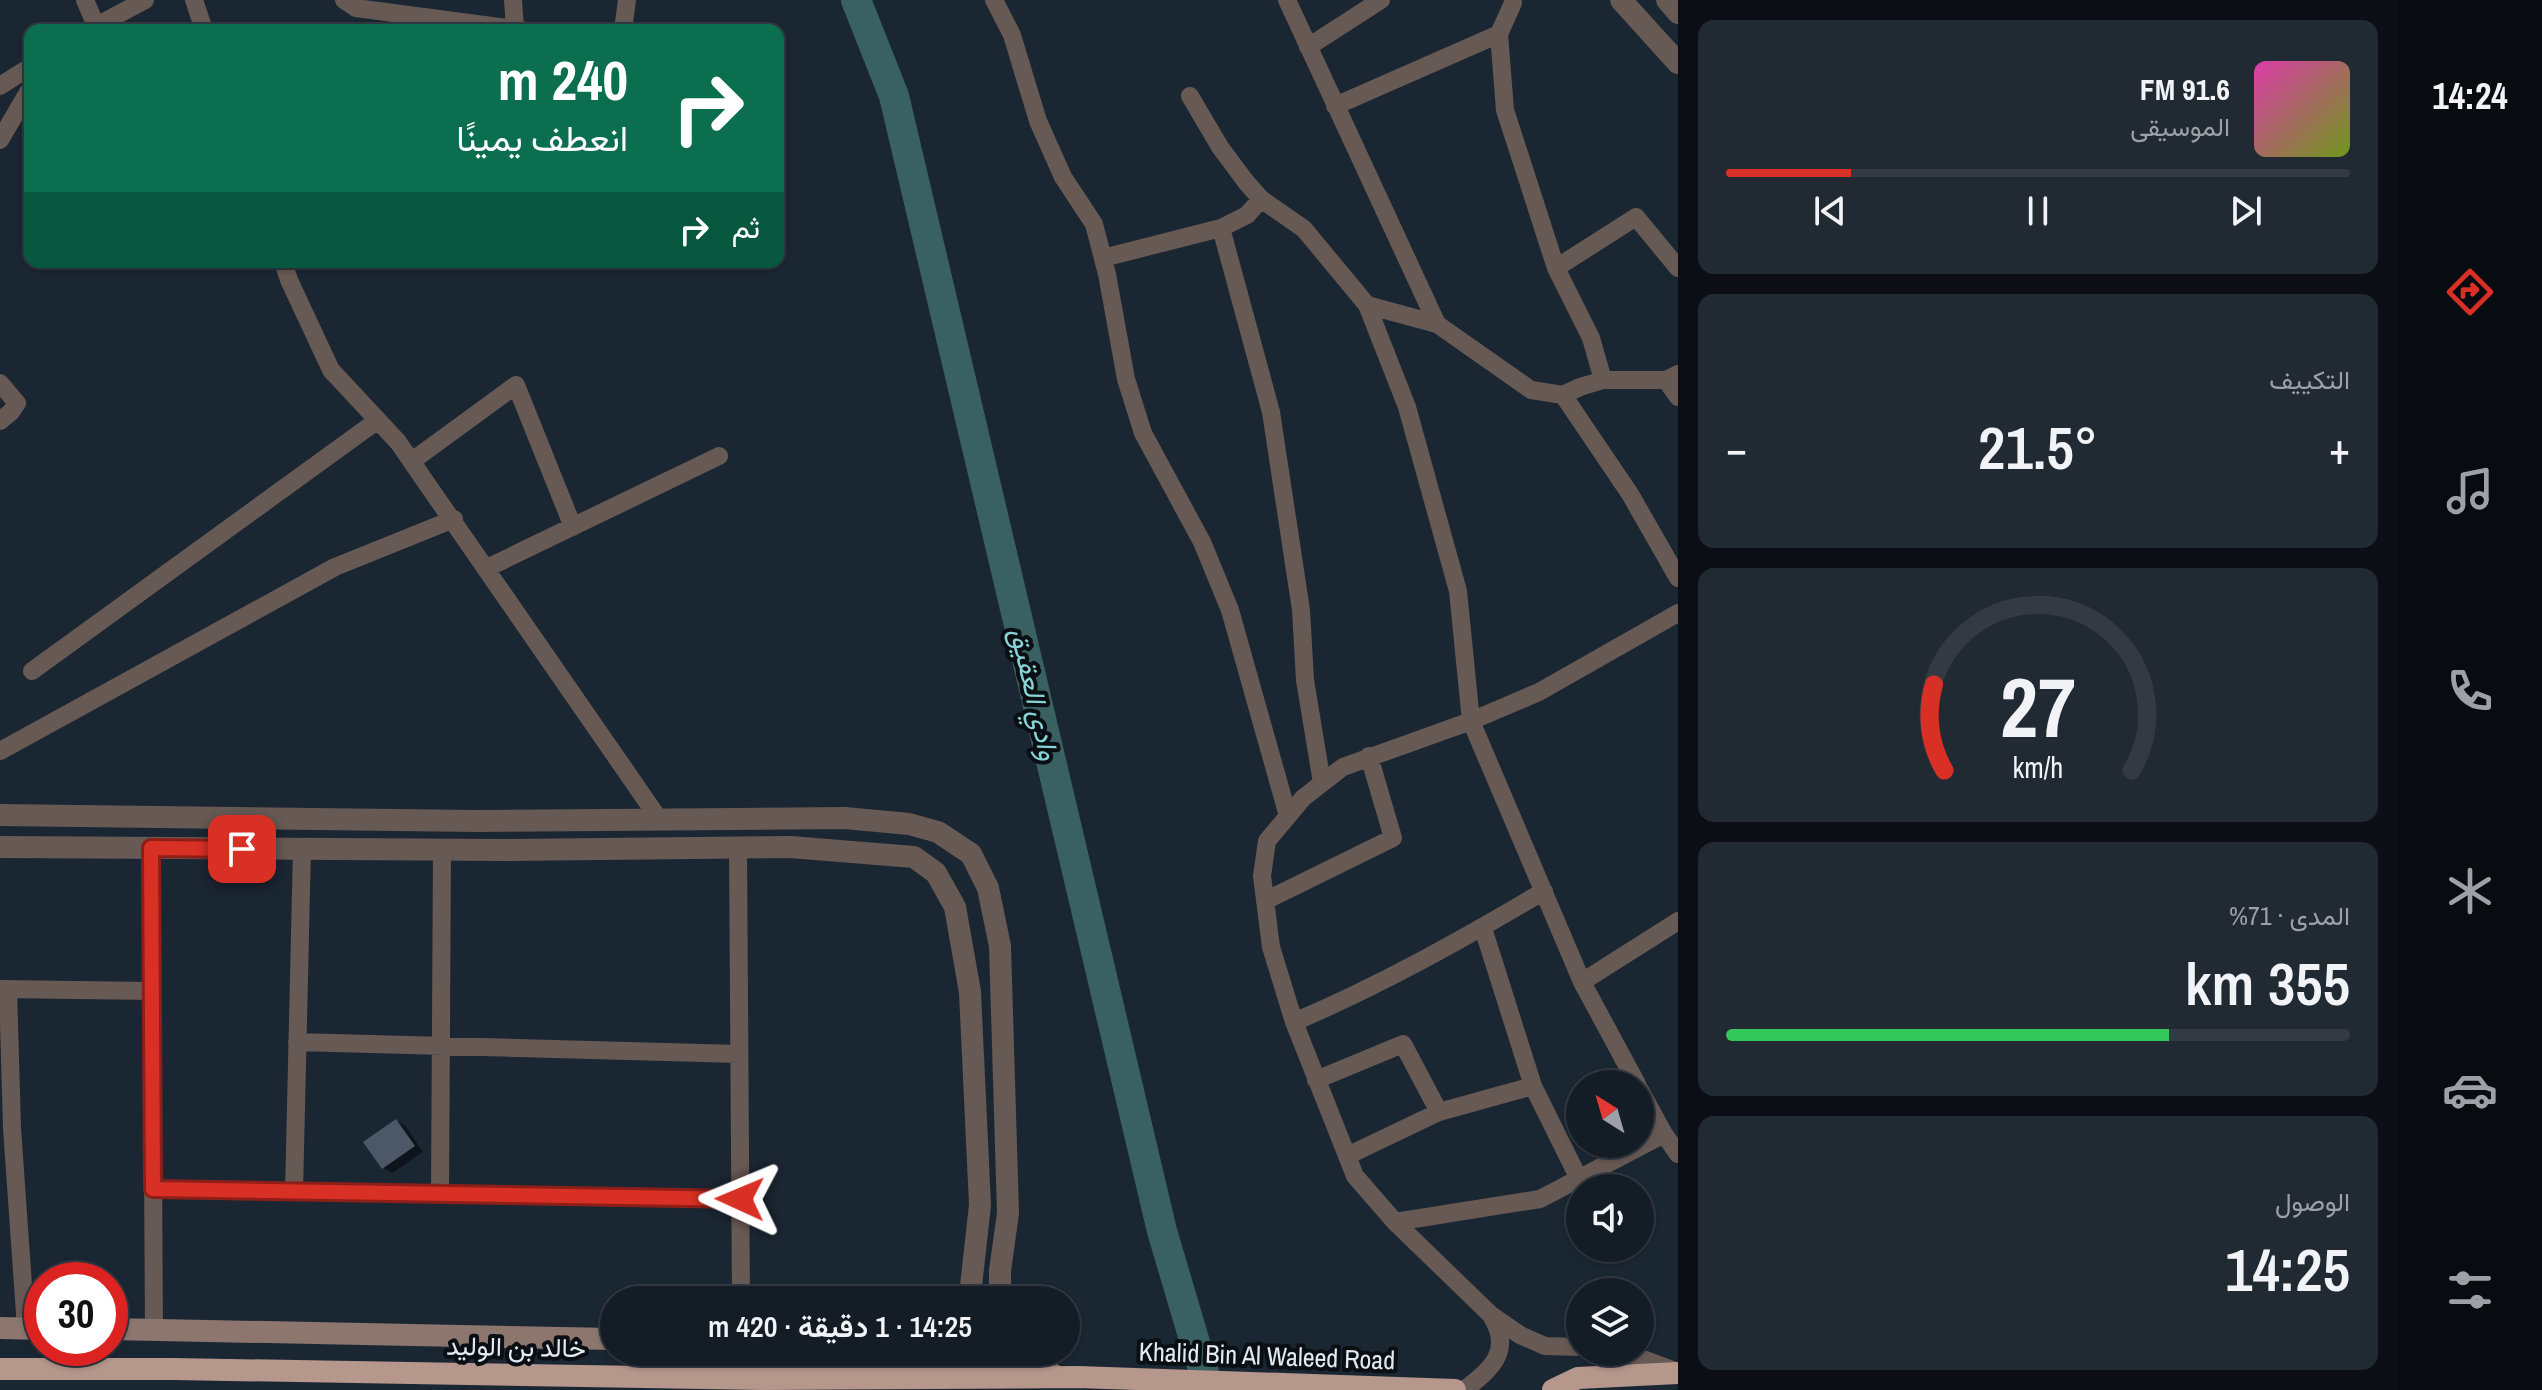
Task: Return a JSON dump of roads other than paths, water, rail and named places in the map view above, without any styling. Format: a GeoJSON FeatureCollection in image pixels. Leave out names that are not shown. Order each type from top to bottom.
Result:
{"type":"FeatureCollection","features":[{"type":"Feature","properties":{"kind":"highway","name":"خالد بن الوليد"},"geometry":{"type":"LineString","coordinates":[[0,1369],[762,1379],[966,1377],[1031,1366],[1070,1378]]}},
{"type":"Feature","properties":{"kind":"highway"},"geometry":{"type":"LineString","coordinates":[[1553,1390],[1578,1378],[1678,1372]]}},
{"type":"Feature","properties":{"kind":"highway","name":"Khalid Bin Al Waleed Road"},"geometry":{"type":"LineString","coordinates":[[1070,1378],[1455,1390]]}},
{"type":"Feature","properties":{"kind":"main road"},"geometry":{"type":"LineString","coordinates":[[0,1328],[24,1328]]}},
{"type":"Feature","properties":{"kind":"main road"},"geometry":{"type":"LineString","coordinates":[[128,1329],[600,1339]]}},
{"type":"Feature","properties":{"kind":"street"},"geometry":{"type":"LineString","coordinates":[[85,0],[91,24]]}},
{"type":"Feature","properties":{"kind":"street"},"geometry":{"type":"LineString","coordinates":[[100,24],[145,0]]}},
{"type":"Feature","properties":{"kind":"street"},"geometry":{"type":"LineString","coordinates":[[194,0],[202,24]]}},
{"type":"Feature","properties":{"kind":"street"},"geometry":{"type":"LineString","coordinates":[[344,0],[356,8],[475,24]]}},
{"type":"Feature","properties":{"kind":"street"},"geometry":{"type":"LineString","coordinates":[[441,0],[443,20]]}},
{"type":"Feature","properties":{"kind":"street"},"geometry":{"type":"LineString","coordinates":[[513,0],[515,24]]}},
{"type":"Feature","properties":{"kind":"street"},"geometry":{"type":"LineString","coordinates":[[624,24],[627,0]]}},
{"type":"Feature","properties":{"kind":"street"},"geometry":{"type":"LineString","coordinates":[[994,0],[1012,35],[1038,121],[1063,177],[1094,224],[1126,379],[1143,433],[1202,542],[1230,610],[1288,816]]}},
{"type":"Feature","properties":{"kind":"street"},"geometry":{"type":"LineString","coordinates":[[1287,0],[1437,324]]}},
{"type":"Feature","properties":{"kind":"street"},"geometry":{"type":"LineString","coordinates":[[1308,47],[1381,0]]}},
{"type":"Feature","properties":{"kind":"street"},"geometry":{"type":"LineString","coordinates":[[1667,0],[1678,13]]}},
{"type":"Feature","properties":{"kind":"street"},"geometry":{"type":"LineString","coordinates":[[1518,1],[1499,34],[1505,110],[1556,268],[1591,338],[1603,380]]}},
{"type":"Feature","properties":{"kind":"street"},"geometry":{"type":"LineString","coordinates":[[1624,1],[1678,63]]}},
{"type":"Feature","properties":{"kind":"street"},"geometry":{"type":"LineString","coordinates":[[1335,106],[1499,34]]}},
{"type":"Feature","properties":{"kind":"street"},"geometry":{"type":"LineString","coordinates":[[0,86],[24,71]]}},
{"type":"Feature","properties":{"kind":"street"},"geometry":{"type":"LineString","coordinates":[[1190,96],[1220,147],[1246,182],[1261,199],[1304,229],[1367,305],[1407,407],[1458,591],[1471,721],[1582,982],[1629,1070]]}},
{"type":"Feature","properties":{"kind":"street"},"geometry":{"type":"LineString","coordinates":[[0,140],[24,99]]}},
{"type":"Feature","properties":{"kind":"street"},"geometry":{"type":"LineString","coordinates":[[1103,258],[1221,228],[1247,215],[1261,199]]}},
{"type":"Feature","properties":{"kind":"street"},"geometry":{"type":"LineString","coordinates":[[1556,268],[1636,217],[1678,268]]}},
{"type":"Feature","properties":{"kind":"street"},"geometry":{"type":"LineString","coordinates":[[1221,228],[1271,412],[1301,610],[1305,680],[1322,783]]}},
{"type":"Feature","properties":{"kind":"street"},"geometry":{"type":"LineString","coordinates":[[285,268],[331,370],[412,461],[659,819]]}},
{"type":"Feature","properties":{"kind":"street"},"geometry":{"type":"LineString","coordinates":[[1367,305],[1437,324],[1531,390],[1563,395],[1603,380],[1672,377],[1678,397]]}},
{"type":"Feature","properties":{"kind":"street"},"geometry":{"type":"LineString","coordinates":[[0,383],[17,403],[0,421]]}},
{"type":"Feature","properties":{"kind":"street"},"geometry":{"type":"LineString","coordinates":[[412,461],[516,385],[573,527]]}},
{"type":"Feature","properties":{"kind":"street"},"geometry":{"type":"LineString","coordinates":[[1563,395],[1673,558],[1678,578]]}},
{"type":"Feature","properties":{"kind":"street"},"geometry":{"type":"LineString","coordinates":[[32,671],[378,420]]}},
{"type":"Feature","properties":{"kind":"street"},"geometry":{"type":"LineString","coordinates":[[487,568],[719,456]]}},
{"type":"Feature","properties":{"kind":"street"},"geometry":{"type":"LineString","coordinates":[[0,751],[335,567],[454,519]]}},
{"type":"Feature","properties":{"kind":"street"},"geometry":{"type":"LineString","coordinates":[[1566,1347],[1545,1346],[1520,1335],[1491,1315],[1395,1222],[1355,1176],[1294,1022],[1271,947],[1262,876],[1267,841],[1303,798],[1343,767],[1471,721],[1539,692],[1678,613]]}},
{"type":"Feature","properties":{"kind":"street"},"geometry":{"type":"LineString","coordinates":[[1265,901],[1393,838],[1369,756]]}},
{"type":"Feature","properties":{"kind":"street"},"geometry":{"type":"LineString","coordinates":[[0,815],[476,821],[845,818],[909,824],[938,832],[971,854],[988,888],[1000,946],[1008,1207],[1000,1286]]}},
{"type":"Feature","properties":{"kind":"street"},"geometry":{"type":"LineString","coordinates":[[354,819],[357,850]]}},
{"type":"Feature","properties":{"kind":"street"},"geometry":{"type":"LineString","coordinates":[[0,847],[357,850],[790,847],[914,857],[936,873],[955,907],[970,992],[980,1205],[971,1286]]}},
{"type":"Feature","properties":{"kind":"street"},"geometry":{"type":"LineString","coordinates":[[151,848],[154,1329]]}},
{"type":"Feature","properties":{"kind":"street"},"geometry":{"type":"LineString","coordinates":[[738,848],[741,1286]]}},
{"type":"Feature","properties":{"kind":"street"},"geometry":{"type":"LineString","coordinates":[[294,1192],[302,849]]}},
{"type":"Feature","properties":{"kind":"street"},"geometry":{"type":"LineString","coordinates":[[440,1194],[442,850]]}},
{"type":"Feature","properties":{"kind":"street"},"geometry":{"type":"LineString","coordinates":[[1294,1022],[1349,999],[1483,928],[1544,891]]}},
{"type":"Feature","properties":{"kind":"street"},"geometry":{"type":"LineString","coordinates":[[1582,982],[1678,921]]}},
{"type":"Feature","properties":{"kind":"street"},"geometry":{"type":"LineString","coordinates":[[1483,928],[1533,1086],[1577,1174]]}},
{"type":"Feature","properties":{"kind":"street"},"geometry":{"type":"LineString","coordinates":[[24,1278],[8,1198],[4,989],[152,991]]}},
{"type":"Feature","properties":{"kind":"street"},"geometry":{"type":"LineString","coordinates":[[297,1042],[739,1054]]}},
{"type":"Feature","properties":{"kind":"street"},"geometry":{"type":"LineString","coordinates":[[1316,1080],[1403,1044],[1439,1112]]}},
{"type":"Feature","properties":{"kind":"street"},"geometry":{"type":"LineString","coordinates":[[1347,1156],[1439,1112],[1533,1086]]}},
{"type":"Feature","properties":{"kind":"street"},"geometry":{"type":"LineString","coordinates":[[1654,1116],[1678,1154]]}},
{"type":"Feature","properties":{"kind":"street"},"geometry":{"type":"LineString","coordinates":[[1588,1174],[1664,1134]]}},
{"type":"Feature","properties":{"kind":"street"},"geometry":{"type":"LineString","coordinates":[[1395,1222],[1540,1199],[1566,1186]]}},
{"type":"Feature","properties":{"kind":"street"},"geometry":{"type":"LineString","coordinates":[[153,1189],[740,1199]]}},
{"type":"Feature","properties":{"kind":"street"},"geometry":{"type":"LineString","coordinates":[[980,1205],[1008,1207]]}},
{"type":"Feature","properties":{"kind":"street"},"geometry":{"type":"LineString","coordinates":[[1464,1390],[1486,1373],[1497,1359],[1499,1333],[1491,1315]]}},
{"type":"Feature","properties":{"kind":"street"},"geometry":{"type":"LineString","coordinates":[[1654,1363],[1678,1372]]}},
{"type":"Feature","properties":{"kind":"waterway","name":"وادي العقيق"},"geometry":{"type":"LineString","coordinates":[[856,0],[894,96],[1162,1231],[1209,1390]]}}]}
